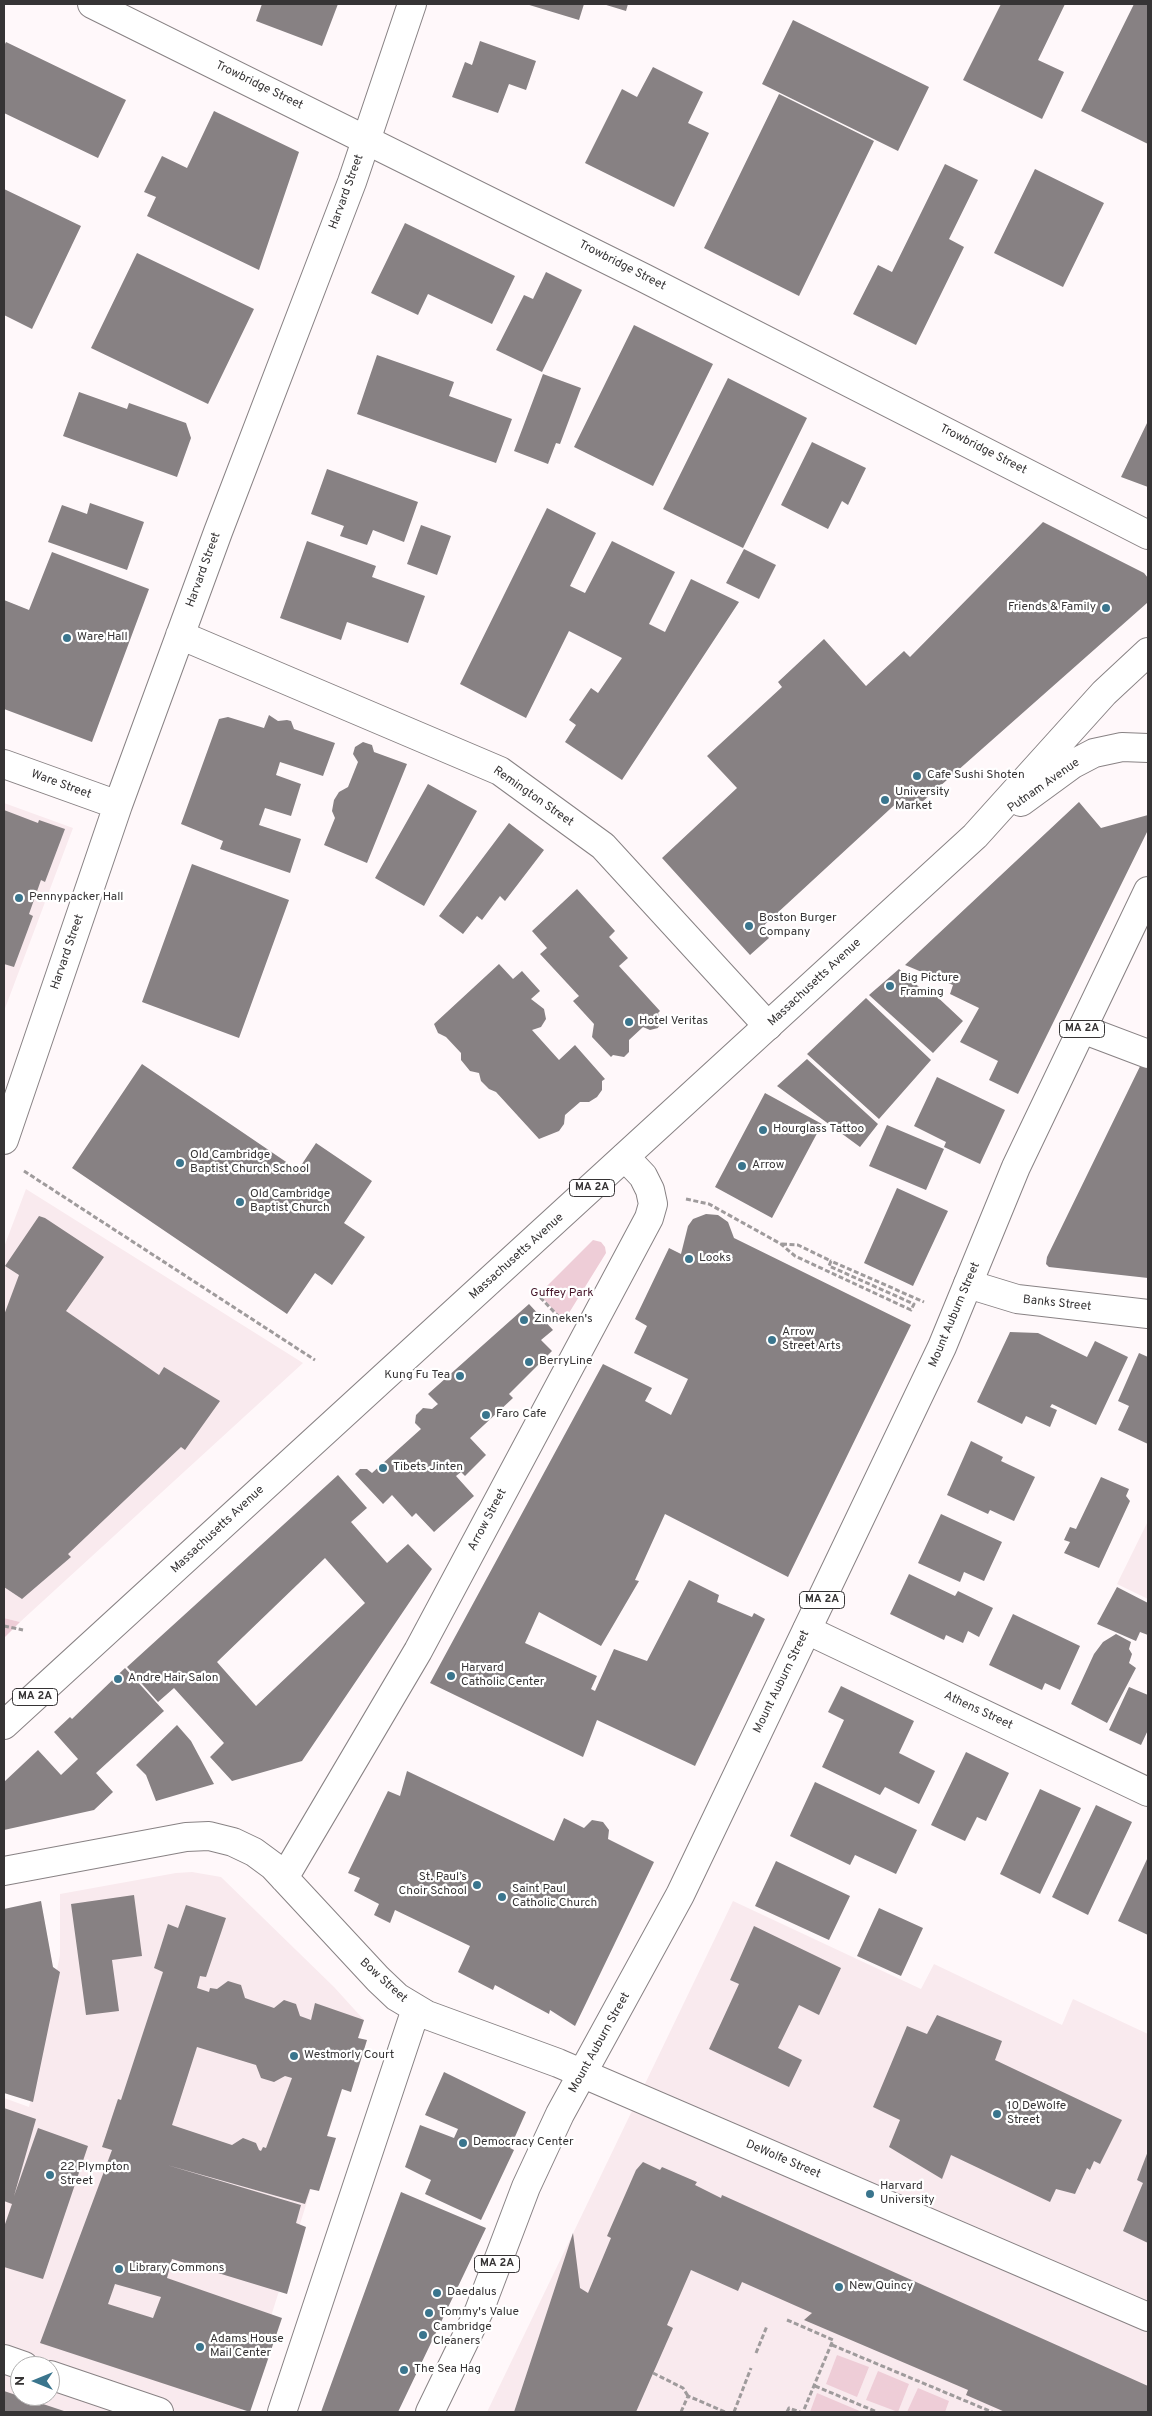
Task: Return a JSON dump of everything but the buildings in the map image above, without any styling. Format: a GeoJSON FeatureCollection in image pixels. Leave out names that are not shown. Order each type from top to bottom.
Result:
{"type":"FeatureCollection","features":[{"type":"Feature","properties":{"kind":"street","name":"Trowbridge Street"},"geometry":{"type":"LineString","coordinates":[[92,4],[366,138],[1148,535]]}},
{"type":"Feature","properties":{"kind":"street","name":"Harvard Street"},"geometry":{"type":"LineString","coordinates":[[4,1140],[118,805],[180,635],[352,182],[412,4]]}},
{"type":"Feature","properties":{"kind":"street","name":"Remington Street"},"geometry":{"type":"LineString","coordinates":[[180,635],[500,772],[603,846],[768,1026]]}},
{"type":"Feature","properties":{"kind":"street","name":"Massachusetts Avenue"},"geometry":{"type":"LineString","coordinates":[[4,1725],[975,836],[1104,693],[1148,652]]}},
{"type":"Feature","properties":{"kind":"street","name":"Putnam Avenue"},"geometry":{"type":"LineString","coordinates":[[975,836],[1087,756],[1113,748],[1148,748]]}},
{"type":"Feature","properties":{"kind":"street","name":"Ware Street"},"geometry":{"type":"LineString","coordinates":[[4,764],[118,805]]}},
{"type":"Feature","properties":{"kind":"street","name":"Mount Auburn Street"},"geometry":{"type":"LineString","coordinates":[[430,2412],[479,2311],[531,2177],[560,2114],[665,1926],[938,1356],[1016,1167],[1148,891]]}},
{"type":"Feature","properties":{"kind":"street"},"geometry":{"type":"LineString","coordinates":[[1082,1029],[1148,1054]]}},
{"type":"Feature","properties":{"kind":"street","name":"Arrow Street"},"geometry":{"type":"LineString","coordinates":[[284,1878],[418,1651],[649,1218],[653,1204],[650,1190],[642,1176],[625,1157]]}},
{"type":"Feature","properties":{"kind":"street","name":"Banks Street"},"geometry":{"type":"LineString","coordinates":[[968,1284],[1017,1299],[1148,1314]]}},
{"type":"Feature","properties":{"kind":"street","name":"Athens Street"},"geometry":{"type":"LineString","coordinates":[[807,1630],[1148,1792]]}},
{"type":"Feature","properties":{"kind":"street","name":"Bow Street"},"geometry":{"type":"LineString","coordinates":[[4,1871],[186,1837],[209,1836],[233,1842],[264,1859],[378,1979],[397,1997],[416,2009],[282,2412]]}},
{"type":"Feature","properties":{"kind":"street","name":"DeWolfe Street"},"geometry":{"type":"LineString","coordinates":[[416,2009],[427,2015],[558,2063],[1148,2317]]}},
{"type":"Feature","properties":{"kind":"street"},"geometry":{"type":"LineString","coordinates":[[60,2378],[159,2412]]}},
{"type":"Feature","properties":{"kind":"path"},"geometry":{"type":"LineString","coordinates":[[24,1172],[315,1360]]}},
{"type":"Feature","properties":{"kind":"path"},"geometry":{"type":"LineString","coordinates":[[682,1198],[709,1204],[781,1244],[795,1256],[911,1310],[914,1304],[829,1266],[831,1261]]}},
{"type":"Feature","properties":{"kind":"path"},"geometry":{"type":"LineString","coordinates":[[781,1244],[798,1245],[931,1306]]}},
{"type":"Feature","properties":{"kind":"path"},"geometry":{"type":"LineString","coordinates":[[535,1292],[560,1318]]}},
{"type":"Feature","properties":{"kind":"path"},"geometry":{"type":"LineString","coordinates":[[4,1626],[23,1630]]}},
{"type":"Feature","properties":{"kind":"path"},"geometry":{"type":"LineString","coordinates":[[787,2320],[833,2340],[815,2386],[801,2412],[789,2408],[787,2412]]}},
{"type":"Feature","properties":{"kind":"path"},"geometry":{"type":"LineString","coordinates":[[756,2353],[767,2326]]}},
{"type":"Feature","properties":{"kind":"path"},"geometry":{"type":"LineString","coordinates":[[832,2345],[992,2412]]}},
{"type":"Feature","properties":{"kind":"path"},"geometry":{"type":"LineString","coordinates":[[734,2412],[751,2368]]}},
{"type":"Feature","properties":{"kind":"path"},"geometry":{"type":"LineString","coordinates":[[653,2373],[682,2388],[688,2396],[726,2412]]}},
{"type":"Feature","properties":{"kind":"path"},"geometry":{"type":"LineString","coordinates":[[815,2386],[876,2412]]}},
{"type":"Feature","properties":{"kind":"path"},"geometry":{"type":"LineString","coordinates":[[681,2412],[688,2396]]}},
{"type":"Feature","properties":{"kind":"shaded area","name":"Pennypacker Hall"},"geometry":{"type":"Polygon","coordinates":[[[4,803],[73,828],[4,1011],[4,803]]]}},
{"type":"Feature","properties":{"kind":"shaded area"},"geometry":{"type":"Polygon","coordinates":[[[26,1189],[303,1363],[20,1622],[4,1618],[4,1247],[26,1189]]]}},
{"type":"Feature","properties":{"kind":"shaded area"},"geometry":{"type":"Polygon","coordinates":[[[1148,1521],[1148,1599],[1117,1584],[1148,1521]]]}},
{"type":"Feature","properties":{"kind":"shaded area"},"geometry":{"type":"Polygon","coordinates":[[[192,1872],[221,1877],[334,1987],[364,2020],[241,2412],[4,2412],[4,2098],[29,2107],[60,1955],[60,1894],[176,1873],[192,1872]]]}},
{"type":"Feature","properties":{"kind":"shaded area","name":"Harvard University"},"geometry":{"type":"Polygon","coordinates":[[[733,1901],[921,1989],[934,1964],[1062,2025],[1073,1999],[1148,2034],[1148,2412],[487,2412],[733,1901]]]}},
{"type":"Feature","properties":{"kind":"green space","name":"Guffey Park"},"geometry":{"type":"Polygon","coordinates":[[[593,1240],[601,1242],[605,1247],[606,1253],[564,1321],[539,1294],[593,1240]]]}},
{"type":"Feature","properties":{"kind":"green space"},"geometry":{"type":"Polygon","coordinates":[[[4,1618],[20,1622],[4,1638],[4,1618]]]}},
{"type":"Feature","properties":{"kind":"green space"},"geometry":{"type":"Polygon","coordinates":[[[837,2355],[869,2367],[857,2397],[826,2384],[837,2355]]]}},
{"type":"Feature","properties":{"kind":"green space"},"geometry":{"type":"Polygon","coordinates":[[[878,2371],[909,2384],[898,2412],[866,2400],[878,2371]]]}},
{"type":"Feature","properties":{"kind":"green space"},"geometry":{"type":"Polygon","coordinates":[[[918,2388],[949,2401],[945,2412],[907,2412],[918,2388]]]}},
{"type":"Feature","properties":{"kind":"green space"},"geometry":{"type":"Polygon","coordinates":[[[817,2393],[862,2412],[810,2412],[817,2393]]]}},
{"type":"Feature","properties":{"kind":"place","name":"Friends & Family"},"geometry":{"type":"Point","coordinates":[1106,608]}},
{"type":"Feature","properties":{"kind":"place","name":"Ware Hall"},"geometry":{"type":"Point","coordinates":[67,638]}},
{"type":"Feature","properties":{"kind":"place","name":"Cafe Sushi Shoten"},"geometry":{"type":"Point","coordinates":[917,776]}},
{"type":"Feature","properties":{"kind":"place","name":"University Market"},"geometry":{"type":"Point","coordinates":[885,800]}},
{"type":"Feature","properties":{"kind":"place","name":"Pennypacker Hall"},"geometry":{"type":"Point","coordinates":[19,898]}},
{"type":"Feature","properties":{"kind":"place","name":"Boston Burger Company"},"geometry":{"type":"Point","coordinates":[749,926]}},
{"type":"Feature","properties":{"kind":"place","name":"Big Picture Framing"},"geometry":{"type":"Point","coordinates":[890,986]}},
{"type":"Feature","properties":{"kind":"place","name":"Hotel Veritas"},"geometry":{"type":"Point","coordinates":[629,1022]}},
{"type":"Feature","properties":{"kind":"place","name":"Hourglass Tattoo"},"geometry":{"type":"Point","coordinates":[763,1130]}},
{"type":"Feature","properties":{"kind":"place","name":"Old Cambridge Baptist Church School"},"geometry":{"type":"Point","coordinates":[180,1163]}},
{"type":"Feature","properties":{"kind":"place","name":"Arrow"},"geometry":{"type":"Point","coordinates":[742,1166]}},
{"type":"Feature","properties":{"kind":"place","name":"Old Cambridge Baptist Church"},"geometry":{"type":"Point","coordinates":[240,1202]}},
{"type":"Feature","properties":{"kind":"place","name":"Looks"},"geometry":{"type":"Point","coordinates":[689,1259]}},
{"type":"Feature","properties":{"kind":"place","name":"Zinneken's"},"geometry":{"type":"Point","coordinates":[524,1320]}},
{"type":"Feature","properties":{"kind":"place","name":"Arrow Street Arts"},"geometry":{"type":"Point","coordinates":[772,1340]}},
{"type":"Feature","properties":{"kind":"place","name":"BerryLine"},"geometry":{"type":"Point","coordinates":[529,1362]}},
{"type":"Feature","properties":{"kind":"place","name":"Kung Fu Tea"},"geometry":{"type":"Point","coordinates":[460,1376]}},
{"type":"Feature","properties":{"kind":"place","name":"Faro Cafe"},"geometry":{"type":"Point","coordinates":[486,1415]}},
{"type":"Feature","properties":{"kind":"place","name":"Tibets Jinten"},"geometry":{"type":"Point","coordinates":[383,1468]}},
{"type":"Feature","properties":{"kind":"place","name":"Harvard Catholic Center"},"geometry":{"type":"Point","coordinates":[451,1676]}},
{"type":"Feature","properties":{"kind":"place","name":"Andre Hair Salon"},"geometry":{"type":"Point","coordinates":[118,1679]}},
{"type":"Feature","properties":{"kind":"place","name":"St. Paul’s Choir School"},"geometry":{"type":"Point","coordinates":[477,1885]}},
{"type":"Feature","properties":{"kind":"place","name":"Saint Paul Catholic Church"},"geometry":{"type":"Point","coordinates":[502,1897]}},
{"type":"Feature","properties":{"kind":"place","name":"Westmorly Court"},"geometry":{"type":"Point","coordinates":[294,2056]}},
{"type":"Feature","properties":{"kind":"place","name":"10 DeWolfe Street"},"geometry":{"type":"Point","coordinates":[997,2114]}},
{"type":"Feature","properties":{"kind":"place","name":"Democracy Center"},"geometry":{"type":"Point","coordinates":[463,2143]}},
{"type":"Feature","properties":{"kind":"place","name":"22 Plympton Street"},"geometry":{"type":"Point","coordinates":[50,2175]}},
{"type":"Feature","properties":{"kind":"place","name":"Harvard University"},"geometry":{"type":"Point","coordinates":[870,2194]}},
{"type":"Feature","properties":{"kind":"place","name":"Library Commons"},"geometry":{"type":"Point","coordinates":[119,2269]}},
{"type":"Feature","properties":{"kind":"place","name":"New Quincy"},"geometry":{"type":"Point","coordinates":[839,2287]}},
{"type":"Feature","properties":{"kind":"place","name":"Daedalus"},"geometry":{"type":"Point","coordinates":[437,2293]}},
{"type":"Feature","properties":{"kind":"place","name":"Tommy's Value"},"geometry":{"type":"Point","coordinates":[429,2313]}},
{"type":"Feature","properties":{"kind":"place","name":"Cambridge Cleaners"},"geometry":{"type":"Point","coordinates":[423,2335]}},
{"type":"Feature","properties":{"kind":"place","name":"Adams House Mail Center"},"geometry":{"type":"Point","coordinates":[200,2347]}},
{"type":"Feature","properties":{"kind":"place","name":"The Sea Hag"},"geometry":{"type":"Point","coordinates":[404,2370]}}]}
